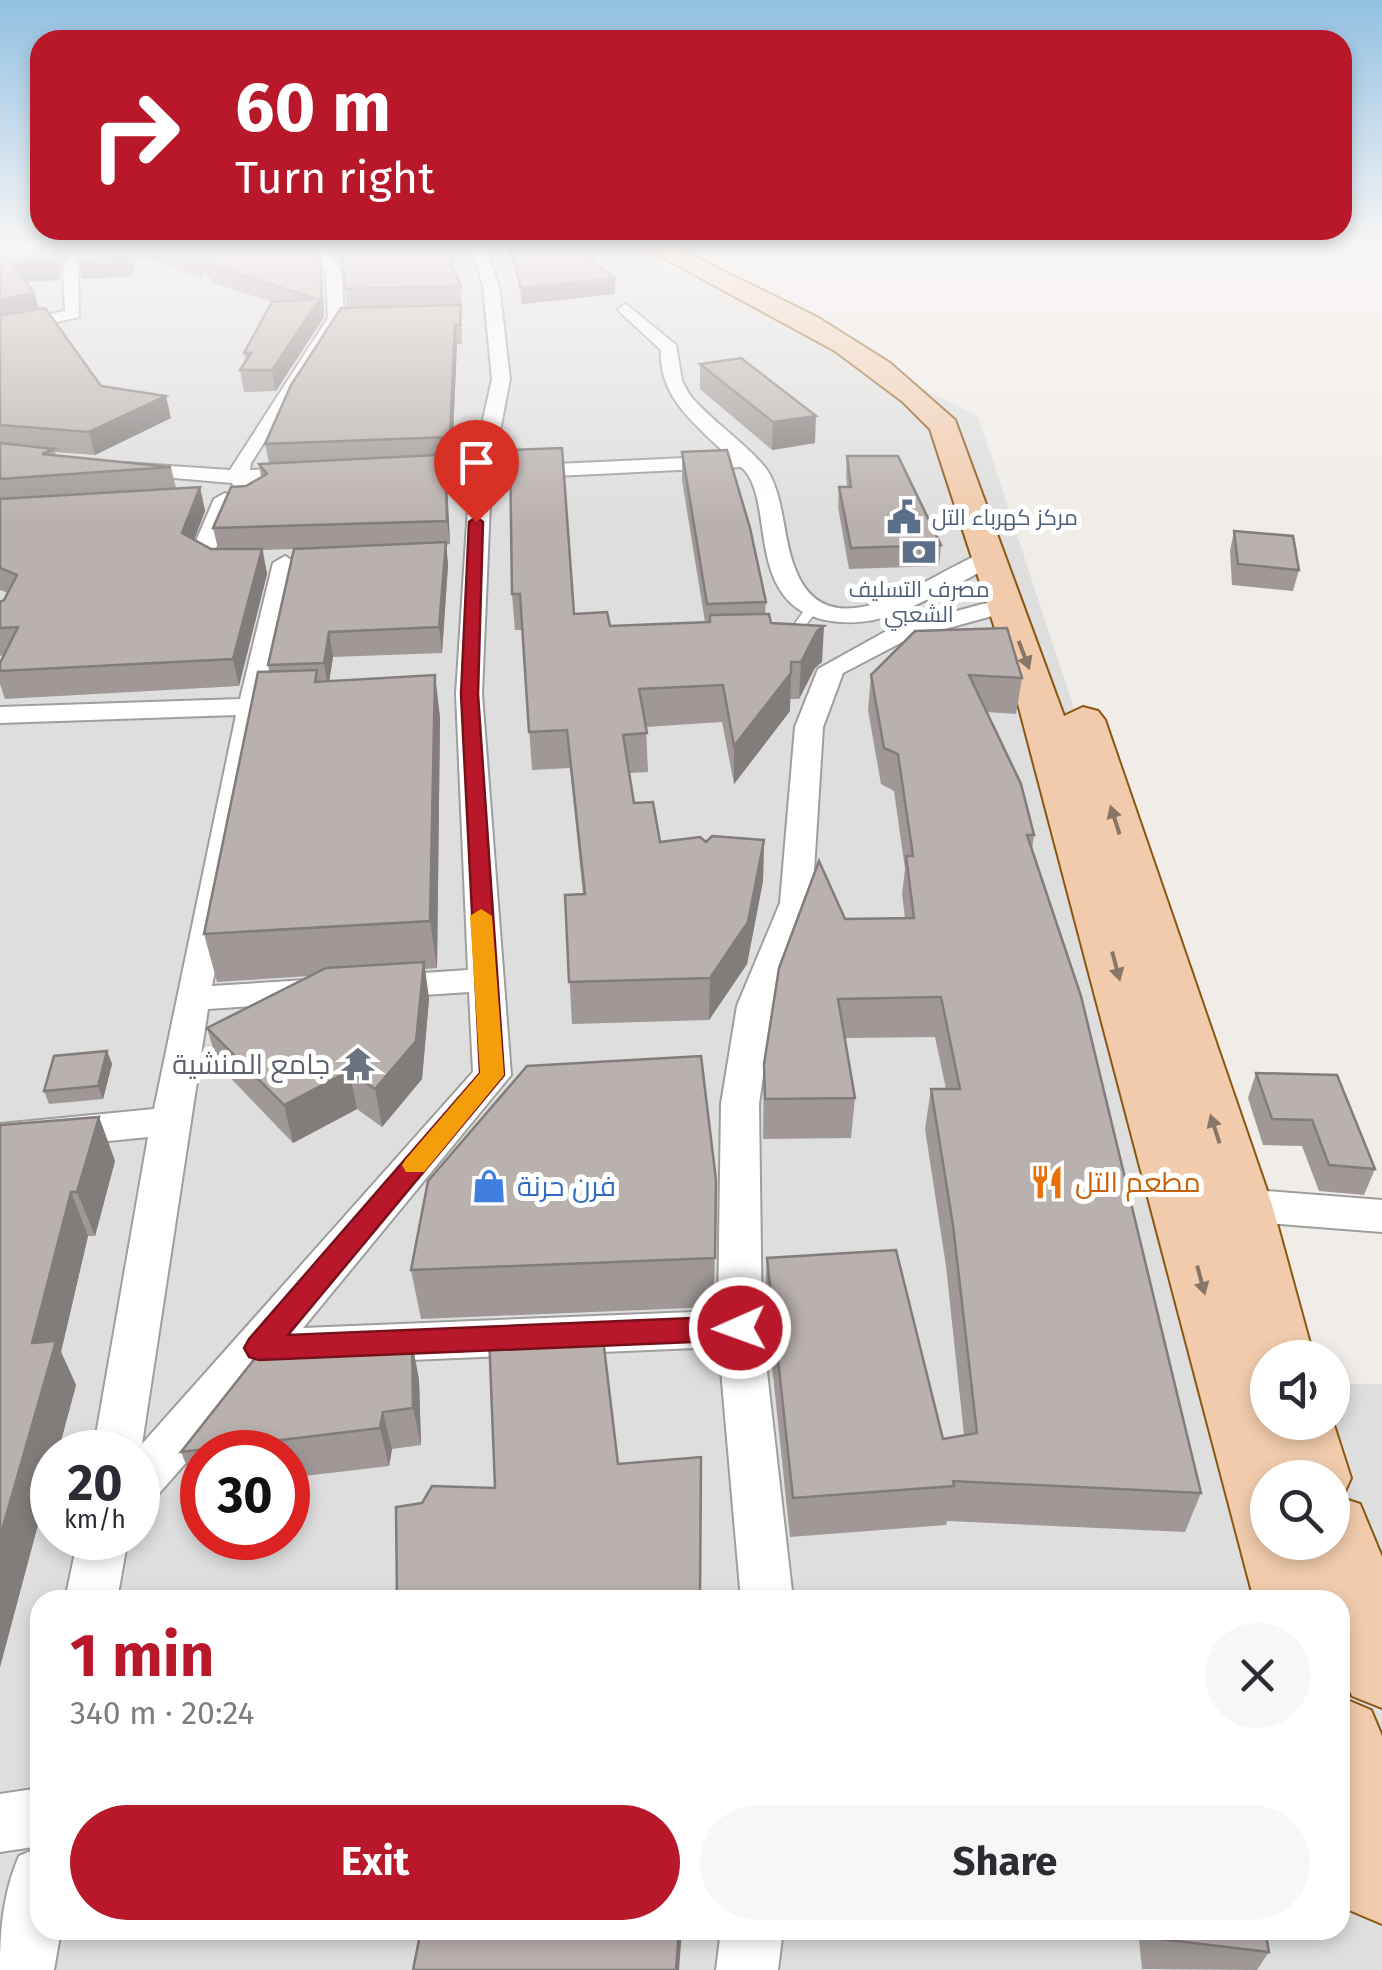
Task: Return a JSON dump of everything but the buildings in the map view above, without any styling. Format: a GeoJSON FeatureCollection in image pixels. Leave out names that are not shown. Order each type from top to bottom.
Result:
{"type":"FeatureCollection","features":[{"type":"Feature","properties":{"kind":"main road"},"geometry":{"type":"LineString","coordinates":[[833,338],[916,396],[944,426],[1033,681],[1253,1460]]}},
{"type":"Feature","properties":{"kind":"main road"},"geometry":{"type":"LineString","coordinates":[[865,338],[946,393],[978,427],[1036,600],[1070,681],[1240,1205],[1274,1340]]}},
{"type":"Feature","properties":{"kind":"main road"},"geometry":{"type":"LineString","coordinates":[[1283,1560],[1292,1590]]}},
{"type":"Feature","properties":{"kind":"main road"},"geometry":{"type":"LineString","coordinates":[[1343,1560],[1382,1666]]}},
{"type":"Feature","properties":{"kind":"main road"},"geometry":{"type":"LineString","coordinates":[[1350,1774],[1382,1876]]}},
{"type":"Feature","properties":{"kind":"street"},"geometry":{"type":"LineString","coordinates":[[120,1430],[169,1121],[250,707],[294,563],[215,565],[202,555],[241,462],[331,338]]}},
{"type":"Feature","properties":{"kind":"street"},"geometry":{"type":"LineString","coordinates":[[160,1458],[492,1075],[484,980],[465,554],[500,379],[495,338]]}},
{"type":"Feature","properties":{"kind":"street"},"geometry":{"type":"LineString","coordinates":[[658,338],[670,349],[666,365],[673,390],[759,472],[790,592],[812,608],[842,616],[868,614],[899,604],[965,566],[990,558]]}},
{"type":"Feature","properties":{"kind":"street"},"geometry":{"type":"LineString","coordinates":[[401,491],[507,474],[744,461]]}},
{"type":"Feature","properties":{"kind":"street"},"geometry":{"type":"LineString","coordinates":[[96,466],[230,493],[325,493]]}},
{"type":"Feature","properties":{"kind":"street"},"geometry":{"type":"LineString","coordinates":[[379,471],[479,480]]}},
{"type":"Feature","properties":{"kind":"street"},"geometry":{"type":"LineString","coordinates":[[230,493],[339,473]]}},
{"type":"Feature","properties":{"kind":"street"},"geometry":{"type":"LineString","coordinates":[[766,1590],[740,1328],[740,1104],[754,1006],[796,903],[810,727],[830,670],[899,634],[1004,604]]}},
{"type":"Feature","properties":{"kind":"street"},"geometry":{"type":"LineString","coordinates":[[433,696],[470,694]]}},
{"type":"Feature","properties":{"kind":"street"},"geometry":{"type":"LineString","coordinates":[[1,717],[304,704]]}},
{"type":"Feature","properties":{"kind":"street"},"geometry":{"type":"LineString","coordinates":[[194,999],[484,980]]}},
{"type":"Feature","properties":{"kind":"street"},"geometry":{"type":"LineString","coordinates":[[0,1138],[169,1121]]}},
{"type":"Feature","properties":{"kind":"street"},"geometry":{"type":"LineString","coordinates":[[1240,1205],[1382,1216]]}},
{"type":"Feature","properties":{"kind":"street"},"geometry":{"type":"LineString","coordinates":[[259,1348],[740,1328]]}},
{"type":"Feature","properties":{"kind":"street"},"geometry":{"type":"LineString","coordinates":[[93,1590],[99,1560]]}},
{"type":"Feature","properties":{"kind":"street"},"geometry":{"type":"LineString","coordinates":[[0,1824],[30,1819]]}},
{"type":"Feature","properties":{"kind":"street"},"geometry":{"type":"LineString","coordinates":[[23,1970],[30,1932]]}},
{"type":"Feature","properties":{"kind":"street"},"geometry":{"type":"LineString","coordinates":[[747,1970],[751,1940]]}},
{"type":"Feature","properties":{"kind":"lane"},"geometry":{"type":"LineString","coordinates":[[767,642],[798,629],[812,608]]}},
{"type":"Feature","properties":{"kind":"shaded area"},"geometry":{"type":"Polygon","coordinates":[[[0,338],[818,338],[978,416],[1281,1340],[1250,1340],[1250,1440],[1350,1440],[1350,1384],[1382,1384],[1382,1970],[0,1970],[0,338]]]}},
{"type":"Feature","properties":{"kind":"slow traffic"},"geometry":{"type":"LineString","coordinates":[[415,1165],[492,1075],[481,916]]}},
{"type":"Feature","properties":{"kind":"place","name":"مركز كهرباء التل"},"geometry":{"type":"Point","coordinates":[904,517]}},
{"type":"Feature","properties":{"kind":"place","name":"مصرف التسليف الشعبي"},"geometry":{"type":"Point","coordinates":[919,552]}},
{"type":"Feature","properties":{"kind":"place","name":"جامع المنشية"},"geometry":{"type":"Point","coordinates":[358,1064]}},
{"type":"Feature","properties":{"kind":"place","name":"مطعم التل"},"geometry":{"type":"Point","coordinates":[1047,1182]}},
{"type":"Feature","properties":{"kind":"place","name":"فرن حرنة"},"geometry":{"type":"Point","coordinates":[489,1186]}},
{"type":"Feature","properties":{"kind":"route"},"geometry":{"type":"LineString","coordinates":[[476,522],[470,694],[492,1075],[259,1348],[740,1328]]}}]}
